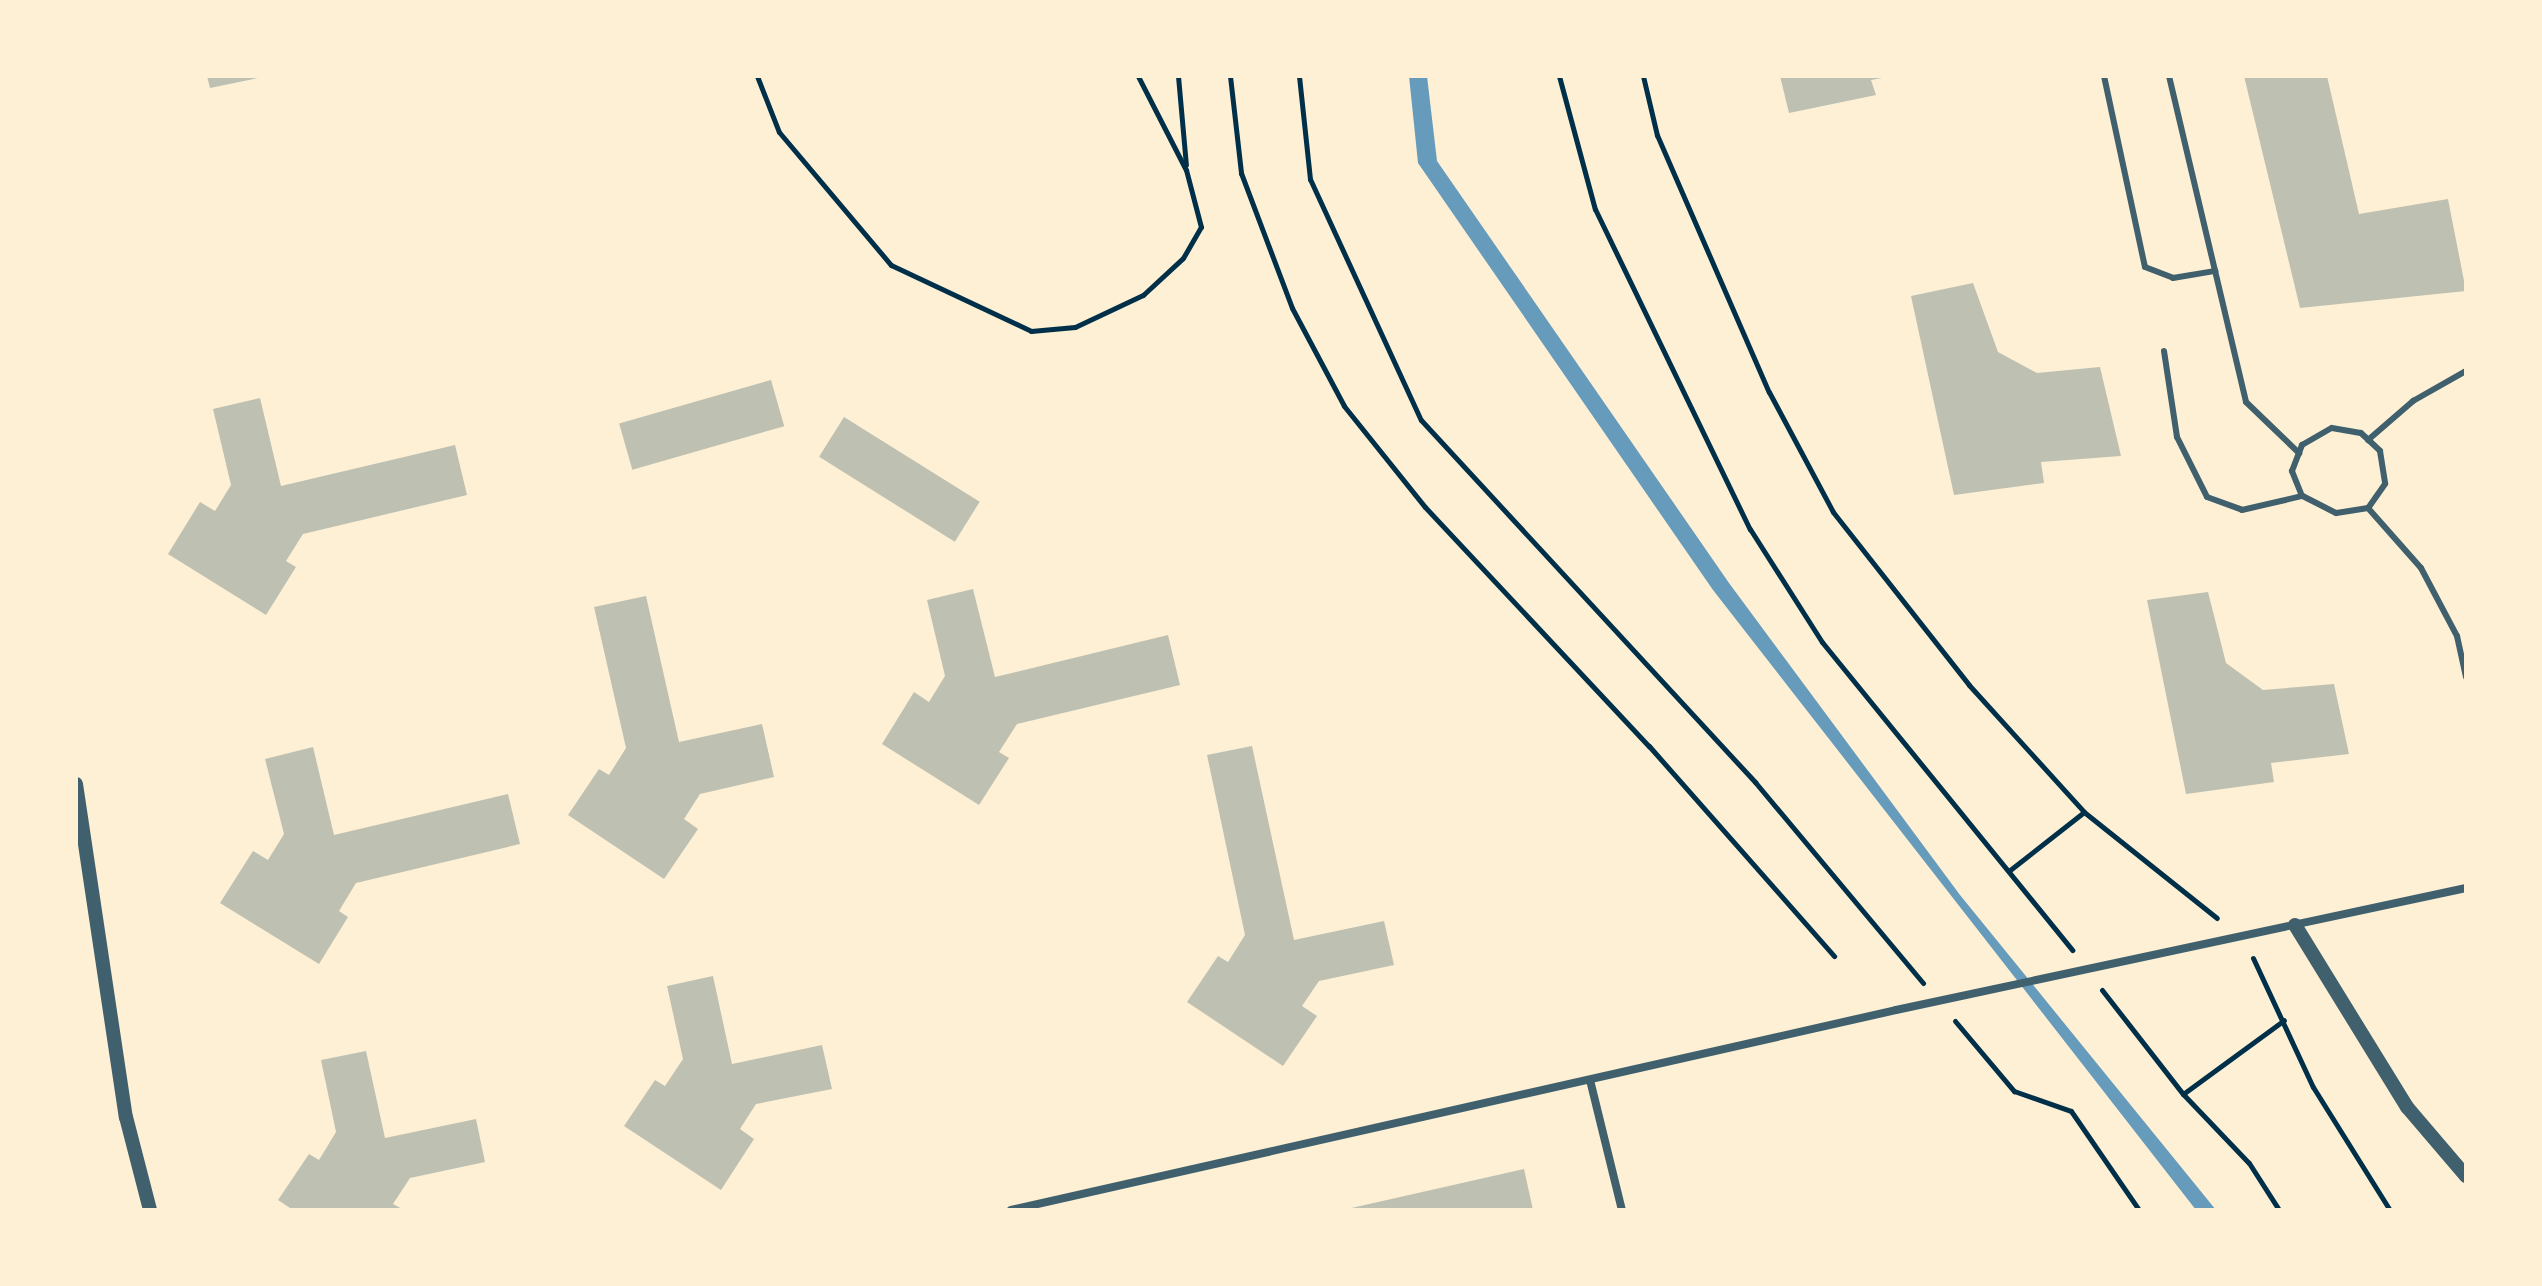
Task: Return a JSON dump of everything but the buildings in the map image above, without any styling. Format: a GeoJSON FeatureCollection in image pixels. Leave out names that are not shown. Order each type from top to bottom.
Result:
{"type":"FeatureCollection","features":[{"type":"Feature","properties":{"kind":"street"},"geometry":{"type":"LineString","coordinates":[[76,784],[126,1117],[150,1210]]}},
{"type":"Feature","properties":{"kind":"street"},"geometry":{"type":"LineString","coordinates":[[1011,1210],[1896,1010],[2466,888]]}},
{"type":"Feature","properties":{"kind":"street"},"geometry":{"type":"LineString","coordinates":[[2295,925],[2407,1107],[2466,1176]]}},
{"type":"Feature","properties":{"kind":"street"},"geometry":{"type":"LineString","coordinates":[[1590,1080],[1622,1210]]}},
{"type":"Feature","properties":{"kind":"lane"},"geometry":{"type":"LineString","coordinates":[[2104,76],[2145,267],[2173,278],[2215,271]]}},
{"type":"Feature","properties":{"kind":"lane"},"geometry":{"type":"LineString","coordinates":[[2169,76],[2246,402],[2299,453]]}},
{"type":"Feature","properties":{"kind":"lane"},"geometry":{"type":"LineString","coordinates":[[2164,351],[2177,437],[2207,497],[2242,510],[2302,496],[2336,513],[2368,508],[2385,484],[2380,451],[2368,440],[2332,428],[2302,445],[2292,471],[2302,496]]}},
{"type":"Feature","properties":{"kind":"lane"},"geometry":{"type":"LineString","coordinates":[[2368,440],[2413,401],[2466,371]]}},
{"type":"Feature","properties":{"kind":"lane"},"geometry":{"type":"LineString","coordinates":[[2368,508],[2421,568],[2457,636],[2466,677]]}},
{"type":"Feature","properties":{"kind":"path"},"geometry":{"type":"LineString","coordinates":[[757,76],[779,132],[891,265],[1031,331],[1075,327],[1143,295],[1165,277],[1201,227],[1186,170],[1178,76]]}},
{"type":"Feature","properties":{"kind":"path"},"geometry":{"type":"LineString","coordinates":[[1138,76],[1186,170]]}},
{"type":"Feature","properties":{"kind":"path"},"geometry":{"type":"LineString","coordinates":[[1230,76],[1241,173],[1292,308],[1344,406],[1425,507],[1649,746],[1834,956]]}},
{"type":"Feature","properties":{"kind":"path"},"geometry":{"type":"LineString","coordinates":[[1299,76],[1310,179],[1421,420],[1755,782],[1933,995]]}},
{"type":"Feature","properties":{"kind":"path"},"geometry":{"type":"LineString","coordinates":[[1559,76],[1595,209],[1750,529],[1822,642],[2010,870],[2077,957]]}},
{"type":"Feature","properties":{"kind":"path"},"geometry":{"type":"LineString","coordinates":[[1643,76],[1657,135],[1769,392],[1833,512],[1969,685],[2084,812],[2239,937],[2264,975],[2313,1087],[2390,1210]]}},
{"type":"Feature","properties":{"kind":"path"},"geometry":{"type":"LineString","coordinates":[[2010,870],[2084,812]]}},
{"type":"Feature","properties":{"kind":"path"},"geometry":{"type":"LineString","coordinates":[[2096,982],[2183,1094],[2249,1163],[2279,1210]]}},
{"type":"Feature","properties":{"kind":"path"},"geometry":{"type":"LineString","coordinates":[[1953,1019],[2014,1091],[2071,1111],[2139,1210]]}},
{"type":"Feature","properties":{"kind":"path"},"geometry":{"type":"LineString","coordinates":[[2183,1094],[2284,1020]]}},
{"type":"Feature","properties":{"kind":"water"},"geometry":{"type":"Polygon","coordinates":[[[1409,76],[1427,76],[1437,161],[1729,583],[1960,895],[2216,1210],[2196,1210],[1713,590],[1418,163],[1409,76]]]}}]}
